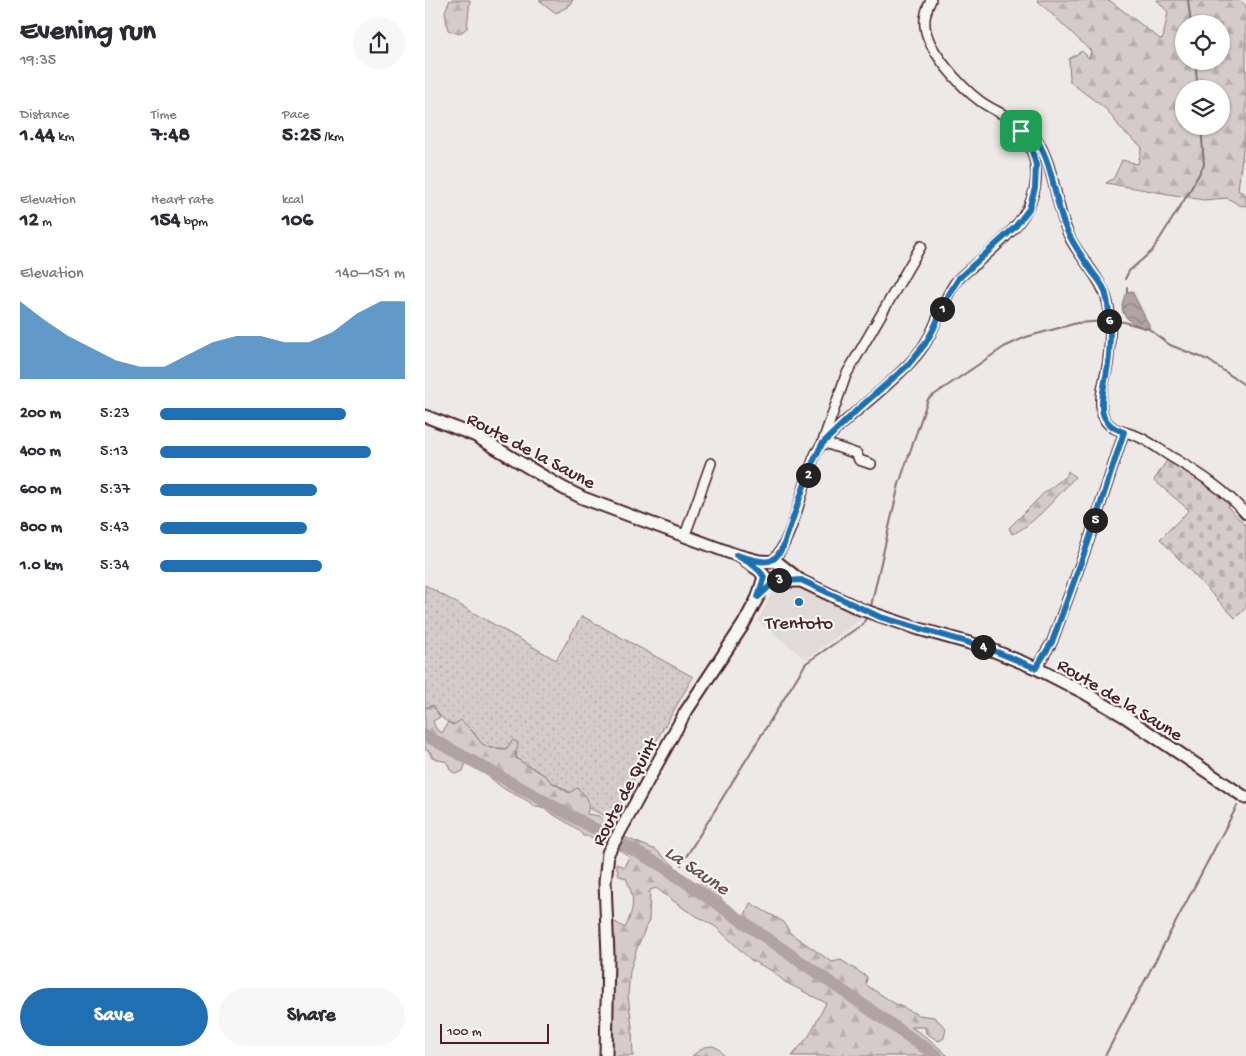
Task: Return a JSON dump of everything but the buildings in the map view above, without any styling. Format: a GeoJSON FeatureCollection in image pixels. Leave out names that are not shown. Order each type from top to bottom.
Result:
{"type":"FeatureCollection","features":[{"type":"Feature","properties":{"kind":"street"},"geometry":{"type":"LineString","coordinates":[[931,0],[926,13],[925,26],[928,38],[942,61],[970,94],[1007,118],[1025,126],[1037,140],[1049,168],[1064,224],[1081,255],[1104,289],[1109,309],[1110,327],[1108,364],[1102,411],[1108,424],[1112,428],[1141,438],[1205,477],[1230,497],[1246,514]]}},
{"type":"Feature","properties":{"kind":"street"},"geometry":{"type":"LineString","coordinates":[[822,444],[907,366],[925,344],[949,294],[959,278],[1015,227],[1029,209],[1035,188],[1036,165],[1031,147],[1026,138],[1007,118]]}},
{"type":"Feature","properties":{"kind":"street"},"geometry":{"type":"LineString","coordinates":[[776,564],[846,375],[921,246]]}},
{"type":"Feature","properties":{"kind":"street","name":"Route de la Saune"},"geometry":{"type":"LineString","coordinates":[[425,416],[477,436],[577,495],[736,555],[776,564],[801,580],[880,617],[987,648],[1036,668],[1124,716],[1246,798]]}},
{"type":"Feature","properties":{"kind":"street"},"geometry":{"type":"LineString","coordinates":[[1036,668],[1052,642],[1089,540],[1124,432]]}},
{"type":"Feature","properties":{"kind":"street"},"geometry":{"type":"LineString","coordinates":[[822,444],[828,444],[857,454],[859,460],[871,464]]}},
{"type":"Feature","properties":{"kind":"street"},"geometry":{"type":"LineString","coordinates":[[685,535],[711,463]]}},
{"type":"Feature","properties":{"kind":"street","name":"Route de la Saune"},"geometry":{"type":"LineString","coordinates":[[736,555],[770,578],[801,580]]}},
{"type":"Feature","properties":{"kind":"street"},"geometry":{"type":"LineString","coordinates":[[776,564],[783,575],[770,578],[763,568],[776,564]]}},
{"type":"Feature","properties":{"kind":"street","name":"Route de Quint"},"geometry":{"type":"LineString","coordinates":[[606,1056],[608,949],[606,872],[610,848],[685,713],[738,634],[770,578]]}},
{"type":"Feature","properties":{"kind":"shaded area"},"geometry":{"type":"Polygon","coordinates":[[[791,584],[864,617],[806,659],[758,621],[775,587],[791,584]]]}},
{"type":"Feature","properties":{"kind":"green space"},"geometry":{"type":"Polygon","coordinates":[[[450,0],[470,0],[467,28],[459,34],[448,30],[445,11],[450,0]]]}},
{"type":"Feature","properties":{"kind":"green space"},"geometry":{"type":"Polygon","coordinates":[[[539,0],[573,0],[569,6],[556,13],[539,0]]]}},
{"type":"Feature","properties":{"kind":"green space"},"geometry":{"type":"Polygon","coordinates":[[[1037,0],[1109,0],[1160,39],[1163,38],[1168,12],[1157,0],[1240,0],[1246,6],[1246,125],[1238,190],[1246,195],[1246,206],[1239,205],[1227,198],[1203,200],[1106,183],[1114,178],[1122,160],[1138,164],[1142,147],[1122,130],[1106,109],[1070,82],[1069,59],[1082,51],[1089,58],[1091,51],[1037,0]]]}},
{"type":"Feature","properties":{"kind":"green space"},"geometry":{"type":"Polygon","coordinates":[[[1168,459],[1215,488],[1213,490],[1216,493],[1219,490],[1232,503],[1228,507],[1246,526],[1246,608],[1235,618],[1160,539],[1189,510],[1154,480],[1168,459]]]}},
{"type":"Feature","properties":{"kind":"green space"},"geometry":{"type":"Polygon","coordinates":[[[1068,471],[1075,477],[1037,517],[1028,525],[1012,534],[1009,528],[1043,494],[1067,475],[1068,471]]]}},
{"type":"Feature","properties":{"kind":"green space"},"geometry":{"type":"Polygon","coordinates":[[[425,585],[556,660],[582,616],[693,677],[613,816],[609,818],[589,808],[589,803],[550,781],[546,776],[517,759],[513,740],[506,749],[486,746],[481,744],[471,730],[441,717],[433,706],[425,708],[425,585]]]}},
{"type":"Feature","properties":{"kind":"green space"},"geometry":{"type":"Polygon","coordinates":[[[433,705],[440,717],[433,721],[436,729],[442,733],[448,722],[453,725],[461,720],[482,744],[490,748],[506,749],[513,740],[518,743],[515,752],[517,759],[546,776],[550,781],[569,793],[577,788],[587,799],[589,806],[587,814],[599,816],[607,825],[609,841],[600,842],[589,836],[583,836],[579,830],[541,807],[534,806],[525,799],[506,790],[484,772],[466,762],[463,771],[456,774],[450,770],[447,762],[432,758],[429,751],[425,750],[425,708],[433,705]]]}},
{"type":"Feature","properties":{"kind":"green space"},"geometry":{"type":"Polygon","coordinates":[[[624,837],[656,850],[696,885],[703,883],[718,894],[727,907],[744,918],[750,903],[784,922],[790,933],[832,962],[841,960],[867,977],[866,985],[894,1003],[918,1015],[934,1017],[946,1028],[944,1038],[939,1041],[926,1033],[925,1027],[911,1027],[929,1039],[948,1056],[792,1056],[809,1036],[826,1003],[785,982],[772,971],[751,960],[716,927],[686,910],[656,888],[650,890],[649,920],[630,971],[628,995],[633,1056],[609,1056],[614,980],[609,971],[611,923],[615,922],[625,928],[633,903],[626,878],[619,876],[616,864],[624,867],[629,857],[616,847],[624,837]]]}},
{"type":"Feature","properties":{"kind":"green space"},"geometry":{"type":"Polygon","coordinates":[[[713,1046],[719,1049],[724,1056],[692,1056],[704,1047],[713,1046]]]}},
{"type":"Feature","properties":{"kind":"water"},"geometry":{"type":"Polygon","coordinates":[[[1132,291],[1149,325],[1149,329],[1130,321],[1123,312],[1123,299],[1127,292],[1132,291]]]}},
{"type":"Feature","properties":{"kind":"waterway"},"geometry":{"type":"LineString","coordinates":[[1188,0],[1190,15]]}},
{"type":"Feature","properties":{"kind":"waterway"},"geometry":{"type":"LineString","coordinates":[[1196,70],[1197,80]]}},
{"type":"Feature","properties":{"kind":"waterway"},"geometry":{"type":"LineString","coordinates":[[1125,279],[1129,271],[1152,251],[1204,165],[1202,135]]}},
{"type":"Feature","properties":{"kind":"waterway"},"geometry":{"type":"LineString","coordinates":[[1127,287],[1127,292]]}},
{"type":"Feature","properties":{"kind":"waterway"},"geometry":{"type":"LineString","coordinates":[[871,606],[899,484],[928,399],[1004,347],[1026,337],[1077,323],[1107,321]]}},
{"type":"Feature","properties":{"kind":"waterway"},"geometry":{"type":"LineString","coordinates":[[1113,321],[1149,329],[1170,345],[1208,360],[1246,386]]}},
{"type":"Feature","properties":{"kind":"waterway"},"geometry":{"type":"LineString","coordinates":[[681,865],[806,663],[863,624],[866,618]]}},
{"type":"Feature","properties":{"kind":"waterway","name":"La Saune"},"geometry":{"type":"LineString","coordinates":[[425,735],[664,867],[937,1056]]}},
{"type":"Feature","properties":{"kind":"waterway"},"geometry":{"type":"LineString","coordinates":[[1105,1056],[1237,806]]}},
{"type":"Feature","properties":{"kind":"place","name":"Trentoto"},"geometry":{"type":"Point","coordinates":[799,602]}},
{"type":"Feature","properties":{"kind":"route"},"geometry":{"type":"LineString","coordinates":[[1007,118],[1025,126],[1037,140],[1044,153],[1064,224],[1071,240],[1104,289],[1109,309],[1110,327],[1108,364],[1101,404],[1103,417],[1108,424],[1112,428],[1124,432],[1089,540],[1052,642],[1036,668],[987,648],[880,617],[801,580],[778,580],[758,597],[764,577],[763,574],[736,555],[759,561],[772,561],[779,553],[783,547],[811,466],[822,444],[858,409],[895,378],[918,354],[933,330],[949,294],[959,278],[1023,218],[1033,199],[1036,165],[1031,147],[1021,131],[1007,118]]}}]}
